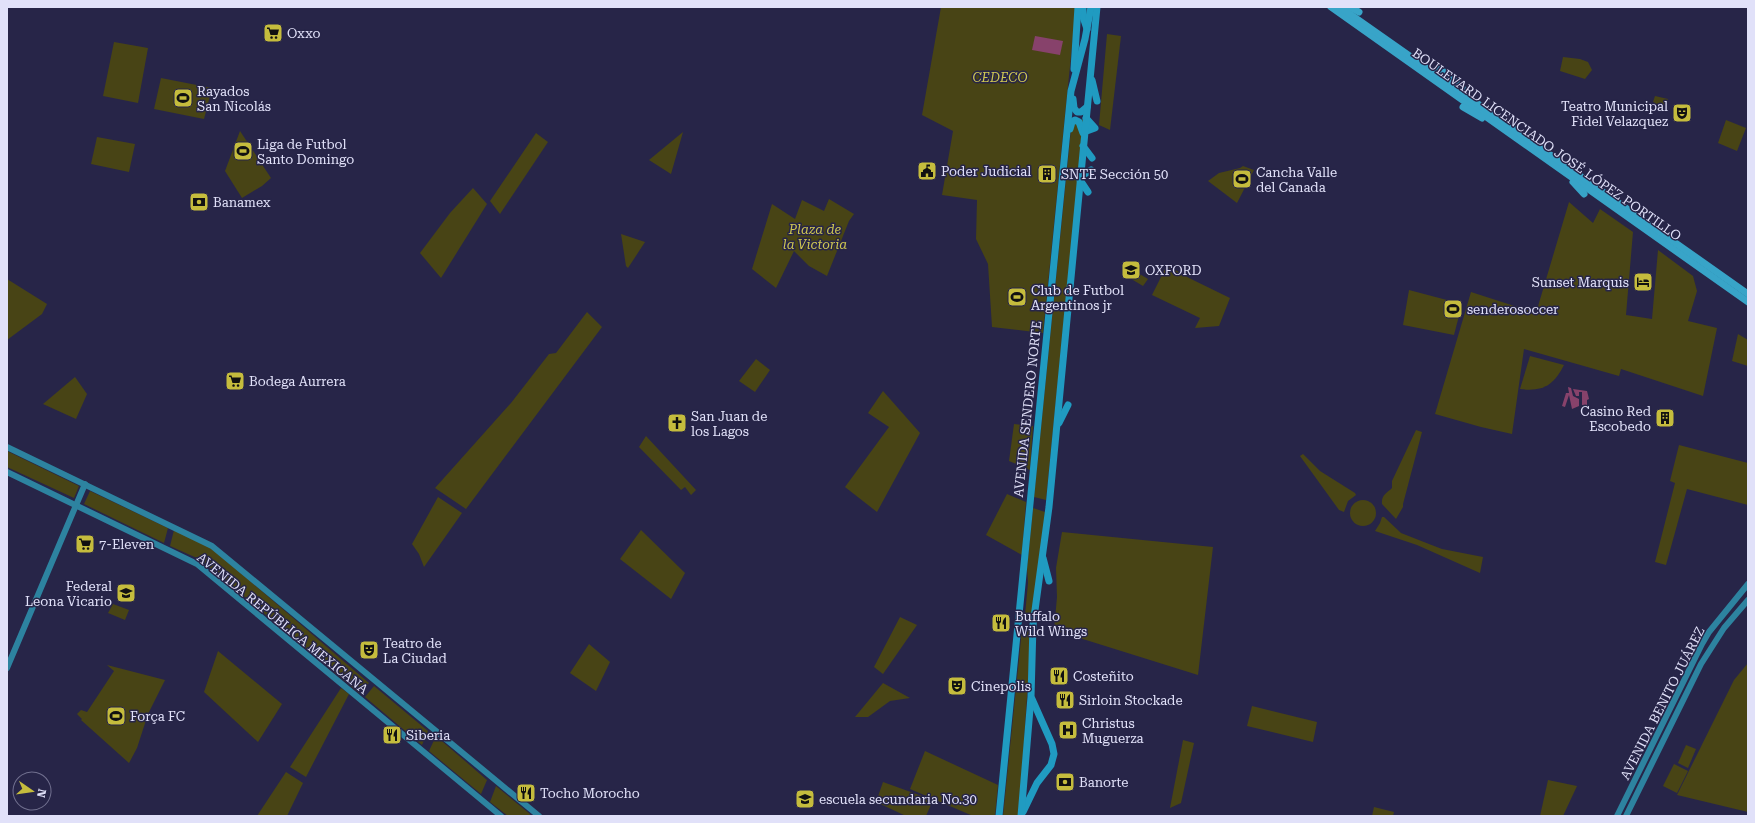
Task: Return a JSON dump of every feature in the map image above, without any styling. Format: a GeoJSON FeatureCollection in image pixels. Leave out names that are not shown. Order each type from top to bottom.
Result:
{"type":"FeatureCollection","features":[{"type":"Feature","properties":{"kind":"highway","name":"BOULEVARD LICENCIADO JOSÉ LÓPEZ PORTILLO"},"geometry":{"type":"LineString","coordinates":[[1331,7],[1560,169],[1744,294]]}},
{"type":"Feature","properties":{"kind":"highway","name":"BOULEVARD LICENCIADO JOSÉ LÓPEZ PORTILLO"},"geometry":{"type":"LineString","coordinates":[[1340,7],[1744,294],[1748,302]]}},
{"type":"Feature","properties":{"kind":"highway"},"geometry":{"type":"LineString","coordinates":[[1350,7],[1359,12]]}},
{"type":"Feature","properties":{"kind":"highway"},"geometry":{"type":"LineString","coordinates":[[1439,68],[1481,106]]}},
{"type":"Feature","properties":{"kind":"highway"},"geometry":{"type":"LineString","coordinates":[[1463,107],[1500,126]]}},
{"type":"Feature","properties":{"kind":"highway"},"geometry":{"type":"LineString","coordinates":[[1560,169],[1584,194]]}},
{"type":"Feature","properties":{"kind":"main road","name":"AVENIDA SENDERO NORTE"},"geometry":{"type":"LineString","coordinates":[[999,816],[1066,141],[1074,80],[1087,30],[1096,7]]}},
{"type":"Feature","properties":{"kind":"main road","name":"AVENIDA SENDERO NORTE"},"geometry":{"type":"LineString","coordinates":[[1021,816],[1031,697],[1033,625],[1057,427],[1084,134],[1093,56],[1096,7]]}},
{"type":"Feature","properties":{"kind":"main road"},"geometry":{"type":"LineString","coordinates":[[1080,10],[1087,30],[1093,56]]}},
{"type":"Feature","properties":{"kind":"main road"},"geometry":{"type":"LineString","coordinates":[[1080,10],[1073,100],[1075,110],[1081,112],[1087,107]]}},
{"type":"Feature","properties":{"kind":"main road"},"geometry":{"type":"LineString","coordinates":[[1091,75],[1097,101]]}},
{"type":"Feature","properties":{"kind":"main road"},"geometry":{"type":"LineString","coordinates":[[1066,141],[1073,120],[1079,122],[1084,134]]}},
{"type":"Feature","properties":{"kind":"main road"},"geometry":{"type":"LineString","coordinates":[[1083,146],[1092,158]]}},
{"type":"Feature","properties":{"kind":"main road"},"geometry":{"type":"LineString","coordinates":[[1088,192],[1080,178],[1090,170]]}},
{"type":"Feature","properties":{"kind":"main road"},"geometry":{"type":"LineString","coordinates":[[1057,427],[1068,405]]}},
{"type":"Feature","properties":{"kind":"main road","name":"AVENIDA REPÚBLICA MEXICANA"},"geometry":{"type":"LineString","coordinates":[[7,447],[212,546],[539,816]]}},
{"type":"Feature","properties":{"kind":"main road","name":"AVENIDA REPÚBLICA MEXICANA"},"geometry":{"type":"LineString","coordinates":[[7,472],[197,564],[501,816]]}},
{"type":"Feature","properties":{"kind":"main road"},"geometry":{"type":"LineString","coordinates":[[7,668],[85,484]]}},
{"type":"Feature","properties":{"kind":"main road"},"geometry":{"type":"LineString","coordinates":[[1042,555],[1049,582]]}},
{"type":"Feature","properties":{"kind":"main road","name":"AVENIDA BENITO JUÁREZ"},"geometry":{"type":"LineString","coordinates":[[1617,816],[1694,658],[1709,632],[1748,584]]}},
{"type":"Feature","properties":{"kind":"main road","name":"AVENIDA BENITO JUÁREZ"},"geometry":{"type":"LineString","coordinates":[[1626,816],[1701,664],[1724,628],[1748,600]]}},
{"type":"Feature","properties":{"kind":"main road"},"geometry":{"type":"LineString","coordinates":[[1718,622],[1724,628]]}},
{"type":"Feature","properties":{"kind":"main road"},"geometry":{"type":"LineString","coordinates":[[1021,816],[1037,783],[1051,765],[1054,754],[1052,744],[1031,697]]}},
{"type":"Feature","properties":{"kind":"green space","name":"CEDECO"},"geometry":{"type":"Polygon","coordinates":[[[941,7],[1076,7],[1043,333],[992,327],[988,264],[976,239],[977,200],[942,195],[953,131],[922,115],[941,7]]]}},
{"type":"Feature","properties":{"kind":"green space"},"geometry":{"type":"Polygon","coordinates":[[[1107,34],[1121,36],[1110,130],[1099,125],[1107,34]]]}},
{"type":"Feature","properties":{"kind":"green space"},"geometry":{"type":"Polygon","coordinates":[[[114,42],[148,48],[138,103],[103,96],[114,42]]]}},
{"type":"Feature","properties":{"kind":"green space"},"geometry":{"type":"Polygon","coordinates":[[[1563,57],[1580,59],[1588,62],[1592,70],[1585,79],[1560,71],[1563,57]]]}},
{"type":"Feature","properties":{"kind":"green space","name":"Rayados San Nicolás"},"geometry":{"type":"Polygon","coordinates":[[[161,78],[212,88],[204,119],[154,109],[161,78]]]}},
{"type":"Feature","properties":{"kind":"green space"},"geometry":{"type":"Polygon","coordinates":[[[1655,96],[1668,99],[1664,109],[1653,102],[1655,96]]]}},
{"type":"Feature","properties":{"kind":"green space"},"geometry":{"type":"Polygon","coordinates":[[[1072,119],[1084,120],[1046,500],[1034,497],[1072,119]]]}},
{"type":"Feature","properties":{"kind":"green space"},"geometry":{"type":"Polygon","coordinates":[[[1726,120],[1746,128],[1737,151],[1718,143],[1726,120]]]}},
{"type":"Feature","properties":{"kind":"green space","name":"Liga de Futbol Santo Domingo"},"geometry":{"type":"Polygon","coordinates":[[[240,131],[271,178],[262,186],[242,198],[225,171],[240,131]]]}},
{"type":"Feature","properties":{"kind":"green space"},"geometry":{"type":"Polygon","coordinates":[[[683,132],[671,174],[649,160],[683,132]]]}},
{"type":"Feature","properties":{"kind":"green space"},"geometry":{"type":"Polygon","coordinates":[[[536,133],[548,142],[500,214],[490,201],[536,133]]]}},
{"type":"Feature","properties":{"kind":"green space"},"geometry":{"type":"Polygon","coordinates":[[[97,137],[135,144],[129,172],[91,164],[97,137]]]}},
{"type":"Feature","properties":{"kind":"green space"},"geometry":{"type":"Polygon","coordinates":[[[1243,166],[1254,170],[1237,203],[1208,181],[1219,173],[1243,166]]]}},
{"type":"Feature","properties":{"kind":"green space"},"geometry":{"type":"Polygon","coordinates":[[[473,188],[487,204],[441,278],[420,253],[450,213],[473,188]]]}},
{"type":"Feature","properties":{"kind":"green space","name":"Plaza de la Victoria"},"geometry":{"type":"Polygon","coordinates":[[[829,199],[854,214],[849,221],[827,276],[809,266],[794,251],[776,288],[752,269],[772,204],[795,219],[802,200],[824,211],[829,199]]]}},
{"type":"Feature","properties":{"kind":"green space"},"geometry":{"type":"Polygon","coordinates":[[[1569,202],[1593,223],[1600,209],[1633,232],[1626,315],[1652,319],[1658,250],[1693,276],[1697,291],[1688,321],[1717,328],[1703,396],[1621,369],[1619,376],[1524,349],[1512,434],[1435,414],[1471,292],[1536,313],[1569,202]]]}},
{"type":"Feature","properties":{"kind":"green space"},"geometry":{"type":"Polygon","coordinates":[[[621,234],[645,242],[628,268],[626,266],[621,234]]]}},
{"type":"Feature","properties":{"kind":"green space"},"geometry":{"type":"Polygon","coordinates":[[[1167,265],[1189,278],[1230,298],[1219,326],[1195,328],[1200,318],[1152,295],[1167,265]]]}},
{"type":"Feature","properties":{"kind":"green space"},"geometry":{"type":"Polygon","coordinates":[[[1133,270],[1148,279],[1143,286],[1128,277],[1133,270]]]}},
{"type":"Feature","properties":{"kind":"green space"},"geometry":{"type":"Polygon","coordinates":[[[7,279],[47,304],[42,314],[7,340],[7,279]]]}},
{"type":"Feature","properties":{"kind":"green space"},"geometry":{"type":"Polygon","coordinates":[[[1409,290],[1462,304],[1454,335],[1403,325],[1409,290]]]}},
{"type":"Feature","properties":{"kind":"green space"},"geometry":{"type":"Polygon","coordinates":[[[587,312],[602,327],[466,509],[435,488],[511,403],[549,354],[556,353],[587,312]]]}},
{"type":"Feature","properties":{"kind":"green space"},"geometry":{"type":"Polygon","coordinates":[[[1738,334],[1748,340],[1748,366],[1732,361],[1738,334]]]}},
{"type":"Feature","properties":{"kind":"green space"},"geometry":{"type":"Polygon","coordinates":[[[1530,356],[1564,365],[1556,378],[1547,386],[1528,390],[1520,389],[1530,356]]]}},
{"type":"Feature","properties":{"kind":"green space"},"geometry":{"type":"Polygon","coordinates":[[[756,359],[770,370],[755,392],[739,381],[756,359]]]}},
{"type":"Feature","properties":{"kind":"green space"},"geometry":{"type":"Polygon","coordinates":[[[75,377],[87,394],[76,419],[43,404],[75,377]]]}},
{"type":"Feature","properties":{"kind":"green space"},"geometry":{"type":"Polygon","coordinates":[[[883,391],[920,433],[877,512],[845,487],[889,427],[868,413],[883,391]]]}},
{"type":"Feature","properties":{"kind":"green space"},"geometry":{"type":"Polygon","coordinates":[[[1014,424],[1033,426],[1030,470],[1009,461],[1014,424]]]}},
{"type":"Feature","properties":{"kind":"green space"},"geometry":{"type":"Polygon","coordinates":[[[1416,430],[1422,432],[1403,507],[1396,519],[1382,504],[1382,498],[1392,488],[1392,481],[1416,430]]]}},
{"type":"Feature","properties":{"kind":"green space"},"geometry":{"type":"Polygon","coordinates":[[[646,436],[696,490],[691,495],[685,487],[681,490],[639,447],[646,436]]]}},
{"type":"Feature","properties":{"kind":"green space"},"geometry":{"type":"Polygon","coordinates":[[[1679,445],[1748,463],[1748,505],[1687,489],[1666,565],[1655,562],[1675,483],[1670,481],[1679,445]]]}},
{"type":"Feature","properties":{"kind":"green space"},"geometry":{"type":"Polygon","coordinates":[[[7,451],[79,486],[74,498],[7,467],[7,451]]]}},
{"type":"Feature","properties":{"kind":"green space"},"geometry":{"type":"Polygon","coordinates":[[[1303,454],[1320,471],[1355,493],[1356,495],[1348,501],[1344,512],[1339,510],[1300,456],[1303,454]]]}},
{"type":"Feature","properties":{"kind":"green space"},"geometry":{"type":"Polygon","coordinates":[[[90,491],[168,528],[164,543],[84,504],[90,491]]]}},
{"type":"Feature","properties":{"kind":"green space"},"geometry":{"type":"Polygon","coordinates":[[[1007,494],[1026,502],[1022,555],[986,535],[1007,494]]]}},
{"type":"Feature","properties":{"kind":"green space"},"geometry":{"type":"Polygon","coordinates":[[[438,497],[462,513],[424,567],[419,554],[412,544],[438,497]]]}},
{"type":"Feature","properties":{"kind":"green space"},"geometry":{"type":"Polygon","coordinates":[[[1363,500],[1372,504],[1376,513],[1372,522],[1363,526],[1354,522],[1350,513],[1354,504],[1363,500]]]}},
{"type":"Feature","properties":{"kind":"green space"},"geometry":{"type":"Polygon","coordinates":[[[1033,508],[1045,512],[1033,619],[1025,615],[1028,583],[1027,567],[1033,508]]]}},
{"type":"Feature","properties":{"kind":"green space"},"geometry":{"type":"Polygon","coordinates":[[[1382,517],[1384,517],[1401,533],[1442,549],[1483,557],[1480,573],[1417,545],[1375,531],[1382,517]]]}},
{"type":"Feature","properties":{"kind":"green space"},"geometry":{"type":"Polygon","coordinates":[[[174,530],[209,546],[369,683],[359,693],[199,559],[170,546],[174,530]]]}},
{"type":"Feature","properties":{"kind":"green space"},"geometry":{"type":"Polygon","coordinates":[[[641,530],[685,573],[671,599],[620,559],[641,530]]]}},
{"type":"Feature","properties":{"kind":"green space"},"geometry":{"type":"Polygon","coordinates":[[[1062,532],[1213,547],[1198,675],[1054,630],[1057,597],[1056,568],[1062,532]]]}},
{"type":"Feature","properties":{"kind":"green space"},"geometry":{"type":"Polygon","coordinates":[[[113,604],[129,610],[125,620],[108,613],[113,604]]]}},
{"type":"Feature","properties":{"kind":"green space"},"geometry":{"type":"Polygon","coordinates":[[[900,617],[917,625],[883,674],[874,667],[900,617]]]}},
{"type":"Feature","properties":{"kind":"green space"},"geometry":{"type":"Polygon","coordinates":[[[1022,629],[1030,631],[1019,816],[1003,816],[1022,629]]]}},
{"type":"Feature","properties":{"kind":"green space"},"geometry":{"type":"Polygon","coordinates":[[[589,644],[610,662],[596,691],[570,673],[589,644]]]}},
{"type":"Feature","properties":{"kind":"green space"},"geometry":{"type":"Polygon","coordinates":[[[218,651],[282,704],[258,742],[204,692],[218,651]]]}},
{"type":"Feature","properties":{"kind":"green space"},"geometry":{"type":"Polygon","coordinates":[[[1748,663],[1748,812],[1677,795],[1734,680],[1748,663]]]}},
{"type":"Feature","properties":{"kind":"green space","name":"Força FC"},"geometry":{"type":"Polygon","coordinates":[[[107,665],[165,680],[148,714],[137,748],[129,763],[81,720],[82,719],[77,714],[81,710],[87,712],[114,671],[107,665]]]}},
{"type":"Feature","properties":{"kind":"green space"},"geometry":{"type":"Polygon","coordinates":[[[883,683],[910,698],[890,701],[868,717],[855,717],[883,683]]]}},
{"type":"Feature","properties":{"kind":"green space"},"geometry":{"type":"Polygon","coordinates":[[[374,686],[428,731],[422,745],[365,697],[374,686]]]}},
{"type":"Feature","properties":{"kind":"green space"},"geometry":{"type":"Polygon","coordinates":[[[341,688],[349,694],[306,777],[290,767],[341,688]]]}},
{"type":"Feature","properties":{"kind":"green space"},"geometry":{"type":"Polygon","coordinates":[[[1252,706],[1317,722],[1313,742],[1247,726],[1252,706]]]}},
{"type":"Feature","properties":{"kind":"green space"},"geometry":{"type":"Polygon","coordinates":[[[436,736],[487,780],[481,794],[429,751],[436,736]]]}},
{"type":"Feature","properties":{"kind":"green space"},"geometry":{"type":"Polygon","coordinates":[[[1183,740],[1194,743],[1181,803],[1170,808],[1183,740]]]}},
{"type":"Feature","properties":{"kind":"green space"},"geometry":{"type":"Polygon","coordinates":[[[1686,745],[1696,749],[1688,768],[1678,763],[1686,745]]]}},
{"type":"Feature","properties":{"kind":"green space"},"geometry":{"type":"Polygon","coordinates":[[[925,751],[998,785],[995,816],[973,816],[910,789],[925,751]]]}},
{"type":"Feature","properties":{"kind":"green space"},"geometry":{"type":"Polygon","coordinates":[[[1674,764],[1688,771],[1677,793],[1663,786],[1674,764]]]}},
{"type":"Feature","properties":{"kind":"green space"},"geometry":{"type":"Polygon","coordinates":[[[286,772],[303,783],[287,816],[257,816],[286,772]]]}},
{"type":"Feature","properties":{"kind":"green space"},"geometry":{"type":"Polygon","coordinates":[[[1548,780],[1577,786],[1563,816],[1540,816],[1548,780]]]}},
{"type":"Feature","properties":{"kind":"green space"},"geometry":{"type":"Polygon","coordinates":[[[883,782],[933,800],[926,816],[906,816],[876,802],[883,782]]]}},
{"type":"Feature","properties":{"kind":"green space"},"geometry":{"type":"Polygon","coordinates":[[[496,786],[530,814],[529,816],[508,816],[490,802],[496,786]]]}},
{"type":"Feature","properties":{"kind":"green space"},"geometry":{"type":"Polygon","coordinates":[[[1374,807],[1394,812],[1393,816],[1372,816],[1374,807]]]}},
{"type":"Feature","properties":{"kind":"shaded area"},"geometry":{"type":"Polygon","coordinates":[[[1035,36],[1063,41],[1060,55],[1032,50],[1035,36]]]}},
{"type":"Feature","properties":{"kind":"shaded area"},"geometry":{"type":"Polygon","coordinates":[[[1568,387],[1571,388],[1573,396],[1579,399],[1579,406],[1572,409],[1569,395],[1565,407],[1562,406],[1566,393],[1569,393],[1568,387]]]}},
{"type":"Feature","properties":{"kind":"shaded area"},"geometry":{"type":"Polygon","coordinates":[[[1573,389],[1587,391],[1589,399],[1587,400],[1587,405],[1582,405],[1582,392],[1579,392],[1579,396],[1576,396],[1573,389]]]}},
{"type":"Feature","properties":{"kind":"place","name":"Oxxo"},"geometry":{"type":"Point","coordinates":[273,33]}},
{"type":"Feature","properties":{"kind":"place","name":"Rayados San Nicolás"},"geometry":{"type":"Point","coordinates":[183,98]}},
{"type":"Feature","properties":{"kind":"place","name":"Teatro Municipal Fidel Velazquez"},"geometry":{"type":"Point","coordinates":[1682,113]}},
{"type":"Feature","properties":{"kind":"place","name":"Liga de Futbol Santo Domingo"},"geometry":{"type":"Point","coordinates":[243,151]}},
{"type":"Feature","properties":{"kind":"place","name":"Poder Judicial"},"geometry":{"type":"Point","coordinates":[927,171]}},
{"type":"Feature","properties":{"kind":"place","name":"SNTE Sección 50"},"geometry":{"type":"Point","coordinates":[1047,174]}},
{"type":"Feature","properties":{"kind":"place","name":"Cancha Valle del Canada"},"geometry":{"type":"Point","coordinates":[1242,179]}},
{"type":"Feature","properties":{"kind":"place","name":"Banamex"},"geometry":{"type":"Point","coordinates":[199,202]}},
{"type":"Feature","properties":{"kind":"place","name":"OXFORD"},"geometry":{"type":"Point","coordinates":[1131,270]}},
{"type":"Feature","properties":{"kind":"place","name":"Sunset Marquis"},"geometry":{"type":"Point","coordinates":[1643,282]}},
{"type":"Feature","properties":{"kind":"place","name":"Club de Futbol Argentinos jr"},"geometry":{"type":"Point","coordinates":[1017,297]}},
{"type":"Feature","properties":{"kind":"place","name":"senderosoccer"},"geometry":{"type":"Point","coordinates":[1453,309]}},
{"type":"Feature","properties":{"kind":"place","name":"Bodega Aurrera"},"geometry":{"type":"Point","coordinates":[235,381]}},
{"type":"Feature","properties":{"kind":"place","name":"Casino Red Escobedo"},"geometry":{"type":"Point","coordinates":[1665,418]}},
{"type":"Feature","properties":{"kind":"place","name":"San Juan de los Lagos"},"geometry":{"type":"Point","coordinates":[677,423]}},
{"type":"Feature","properties":{"kind":"place","name":"7-Eleven"},"geometry":{"type":"Point","coordinates":[85,544]}},
{"type":"Feature","properties":{"kind":"place","name":"Federal Leona Vicario"},"geometry":{"type":"Point","coordinates":[126,593]}},
{"type":"Feature","properties":{"kind":"place","name":"Buffalo Wild Wings"},"geometry":{"type":"Point","coordinates":[1001,623]}},
{"type":"Feature","properties":{"kind":"place","name":"Teatro de La Ciudad"},"geometry":{"type":"Point","coordinates":[369,650]}},
{"type":"Feature","properties":{"kind":"place","name":"Costeñito"},"geometry":{"type":"Point","coordinates":[1059,676]}},
{"type":"Feature","properties":{"kind":"place","name":"Cinepolis"},"geometry":{"type":"Point","coordinates":[957,686]}},
{"type":"Feature","properties":{"kind":"place","name":"Sirloin Stockade"},"geometry":{"type":"Point","coordinates":[1065,700]}},
{"type":"Feature","properties":{"kind":"place","name":"Força FC"},"geometry":{"type":"Point","coordinates":[116,716]}},
{"type":"Feature","properties":{"kind":"place","name":"Christus Muguerza"},"geometry":{"type":"Point","coordinates":[1068,730]}},
{"type":"Feature","properties":{"kind":"place","name":"Siberia"},"geometry":{"type":"Point","coordinates":[392,735]}},
{"type":"Feature","properties":{"kind":"place","name":"Banorte"},"geometry":{"type":"Point","coordinates":[1065,782]}},
{"type":"Feature","properties":{"kind":"place","name":"Tocho Morocho"},"geometry":{"type":"Point","coordinates":[526,793]}},
{"type":"Feature","properties":{"kind":"place","name":"escuela secundaria No.30"},"geometry":{"type":"Point","coordinates":[805,799]}}]}
